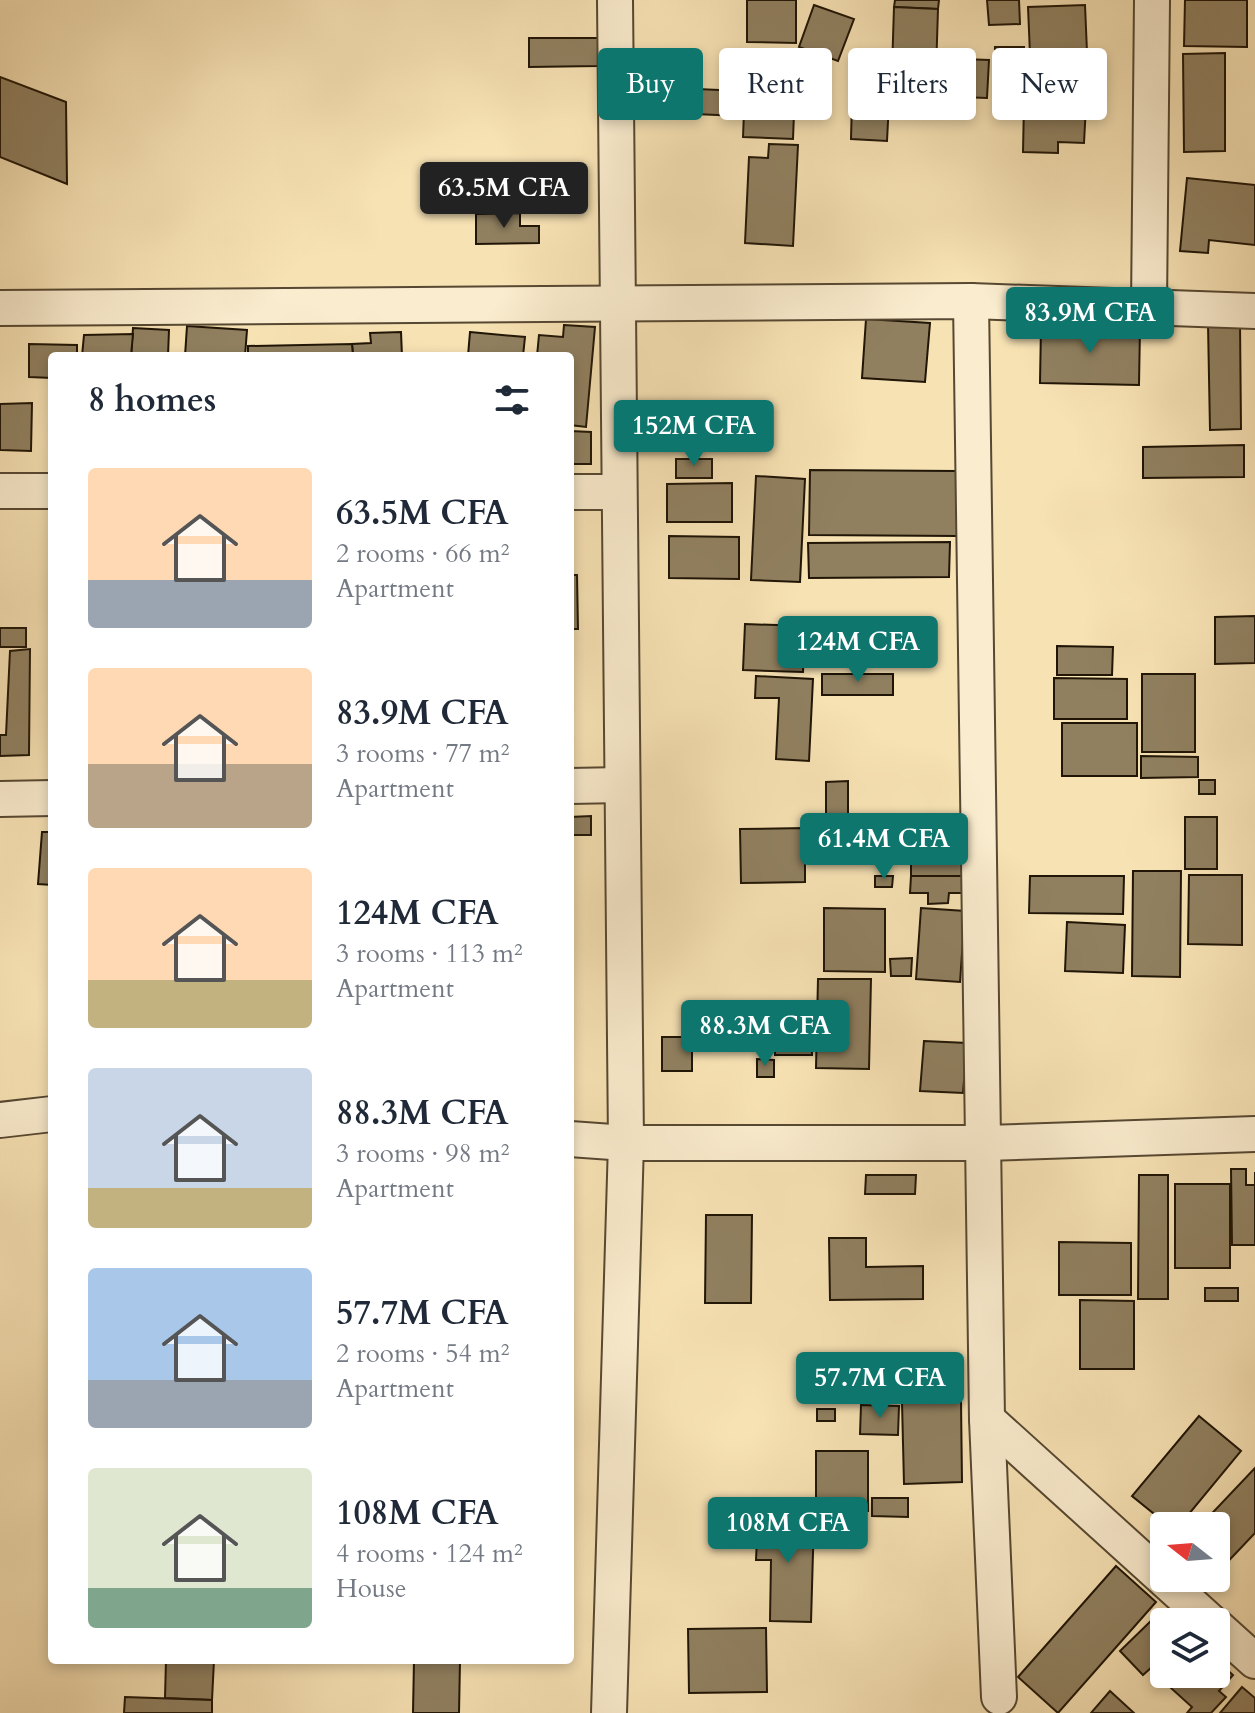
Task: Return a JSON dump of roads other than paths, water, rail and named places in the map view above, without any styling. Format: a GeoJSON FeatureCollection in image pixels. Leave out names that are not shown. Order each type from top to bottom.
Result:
{"type":"FeatureCollection","features":[{"type":"Feature","properties":{"kind":"street"},"geometry":{"type":"LineString","coordinates":[[609,1713],[626,1143],[615,0]]}},
{"type":"Feature","properties":{"kind":"street"},"geometry":{"type":"LineString","coordinates":[[1149,307],[1152,0]]}},
{"type":"Feature","properties":{"kind":"street"},"geometry":{"type":"LineString","coordinates":[[971,301],[987,1419],[999,1697]]}},
{"type":"Feature","properties":{"kind":"street"},"geometry":{"type":"LineString","coordinates":[[0,308],[971,301],[1255,311]]}},
{"type":"Feature","properties":{"kind":"street"},"geometry":{"type":"LineString","coordinates":[[0,491],[48,491]]}},
{"type":"Feature","properties":{"kind":"street"},"geometry":{"type":"LineString","coordinates":[[574,492],[619,492]]}},
{"type":"Feature","properties":{"kind":"street"},"geometry":{"type":"LineString","coordinates":[[574,786],[622,785]]}},
{"type":"Feature","properties":{"kind":"street"},"geometry":{"type":"LineString","coordinates":[[0,799],[48,798]]}},
{"type":"Feature","properties":{"kind":"street"},"geometry":{"type":"LineString","coordinates":[[0,1120],[48,1114]]}},
{"type":"Feature","properties":{"kind":"street"},"geometry":{"type":"LineString","coordinates":[[574,1139],[626,1143],[985,1143],[1255,1134]]}},
{"type":"Feature","properties":{"kind":"street"},"geometry":{"type":"LineString","coordinates":[[987,1419],[1196,1608]]}},
{"type":"Feature","properties":{"kind":"street"},"geometry":{"type":"LineString","coordinates":[[1230,1639],[1255,1661]]}}]}
